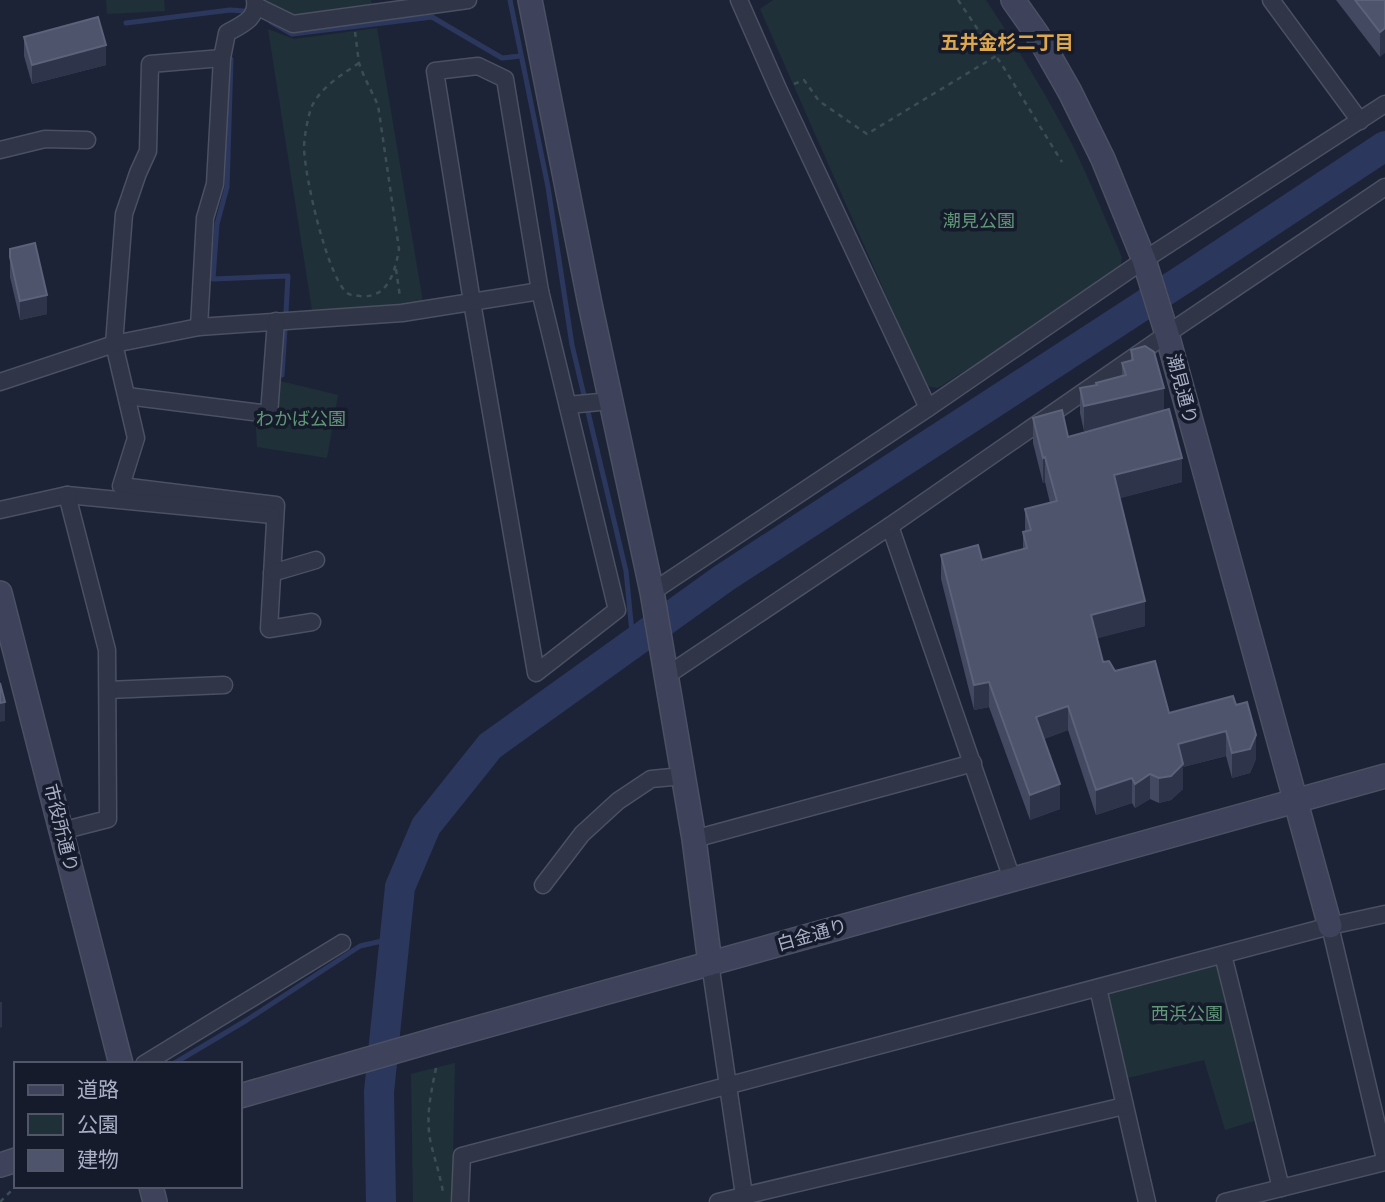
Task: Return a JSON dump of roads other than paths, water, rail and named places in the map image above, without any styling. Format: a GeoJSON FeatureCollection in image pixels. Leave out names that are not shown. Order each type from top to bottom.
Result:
{"type":"FeatureCollection","features":[{"type":"Feature","properties":{"kind":"street"},"geometry":{"type":"LineString","coordinates":[[199,327],[205,218],[215,184],[222,58],[227,33],[250,20],[255,3],[293,24],[372,6],[468,0]]}},
{"type":"Feature","properties":{"kind":"street"},"geometry":{"type":"LineString","coordinates":[[530,0],[610,401],[652,592],[694,839],[745,1199]]}},
{"type":"Feature","properties":{"kind":"street"},"geometry":{"type":"LineString","coordinates":[[739,0],[928,408]]}},
{"type":"Feature","properties":{"kind":"street","name":"潮見通り"},"geometry":{"type":"LineString","coordinates":[[1013,0],[1037,34],[1070,92],[1103,159],[1144,260],[1167,334],[1330,926]]}},
{"type":"Feature","properties":{"kind":"street"},"geometry":{"type":"LineString","coordinates":[[1271,0],[1360,121]]}},
{"type":"Feature","properties":{"kind":"street"},"geometry":{"type":"LineString","coordinates":[[222,58],[149,64],[148,151],[124,214],[114,344],[136,438],[121,486],[276,505],[269,629],[312,622]]}},
{"type":"Feature","properties":{"kind":"street"},"geometry":{"type":"LineString","coordinates":[[478,66],[505,79],[540,292],[617,610],[536,673],[472,302],[435,71],[478,66]]}},
{"type":"Feature","properties":{"kind":"street"},"geometry":{"type":"LineString","coordinates":[[652,592],[1144,260],[1385,104]]}},
{"type":"Feature","properties":{"kind":"street"},"geometry":{"type":"LineString","coordinates":[[0,150],[45,139],[87,140]]}},
{"type":"Feature","properties":{"kind":"street"},"geometry":{"type":"LineString","coordinates":[[666,676],[1385,187]]}},
{"type":"Feature","properties":{"kind":"street"},"geometry":{"type":"LineString","coordinates":[[0,382],[114,344],[199,327],[402,313],[540,292]]}},
{"type":"Feature","properties":{"kind":"street"},"geometry":{"type":"LineString","coordinates":[[127,396],[269,414],[276,321]]}},
{"type":"Feature","properties":{"kind":"street"},"geometry":{"type":"LineString","coordinates":[[568,405],[610,401]]}},
{"type":"Feature","properties":{"kind":"street"},"geometry":{"type":"LineString","coordinates":[[0,510],[68,495],[275,516]]}},
{"type":"Feature","properties":{"kind":"street"},"geometry":{"type":"LineString","coordinates":[[61,831],[108,819],[107,650],[68,495]]}},
{"type":"Feature","properties":{"kind":"street"},"geometry":{"type":"LineString","coordinates":[[890,526],[1012,879]]}},
{"type":"Feature","properties":{"kind":"street"},"geometry":{"type":"LineString","coordinates":[[272,573],[316,560]]}},
{"type":"Feature","properties":{"kind":"street","name":"市役所通り"},"geometry":{"type":"LineString","coordinates":[[0,593],[120,1062]]}},
{"type":"Feature","properties":{"kind":"street"},"geometry":{"type":"LineString","coordinates":[[107,690],[224,685]]}},
{"type":"Feature","properties":{"kind":"street"},"geometry":{"type":"LineString","coordinates":[[694,839],[973,763]]}},
{"type":"Feature","properties":{"kind":"street"},"geometry":{"type":"LineString","coordinates":[[543,885],[582,834],[618,801],[651,779],[683,776]]}},
{"type":"Feature","properties":{"kind":"street","name":"白金通り"},"geometry":{"type":"LineString","coordinates":[[242,1095],[1385,776]]}},
{"type":"Feature","properties":{"kind":"street"},"geometry":{"type":"LineString","coordinates":[[460,1202],[462,1156],[1330,926],[1385,914]]}},
{"type":"Feature","properties":{"kind":"street"},"geometry":{"type":"LineString","coordinates":[[1225,1202],[1385,1160],[1330,926]]}},
{"type":"Feature","properties":{"kind":"street"},"geometry":{"type":"LineString","coordinates":[[168,1058],[342,943]]}},
{"type":"Feature","properties":{"kind":"street"},"geometry":{"type":"LineString","coordinates":[[1223,955],[1281,1188]]}},
{"type":"Feature","properties":{"kind":"street"},"geometry":{"type":"LineString","coordinates":[[1098,988],[1147,1202]]}},
{"type":"Feature","properties":{"kind":"street"},"geometry":{"type":"LineString","coordinates":[[718,1202],[745,1199],[1124,1106]]}},
{"type":"Feature","properties":{"kind":"waterway"},"geometry":{"type":"LineString","coordinates":[[510,0],[548,187],[572,345],[626,571],[633,643]]}},
{"type":"Feature","properties":{"kind":"waterway"},"geometry":{"type":"LineString","coordinates":[[126,23],[230,10],[244,11]]}},
{"type":"Feature","properties":{"kind":"waterway"},"geometry":{"type":"LineString","coordinates":[[271,22],[292,34],[432,17],[502,58],[521,56]]}},
{"type":"Feature","properties":{"kind":"waterway"},"geometry":{"type":"LineString","coordinates":[[231,59],[227,187],[217,224],[213,279],[288,276],[286,312]]}},
{"type":"Feature","properties":{"kind":"waterway"},"geometry":{"type":"LineString","coordinates":[[381,1202],[379,1092],[400,887],[426,826],[490,746],[724,578],[1385,146]]}},
{"type":"Feature","properties":{"kind":"waterway"},"geometry":{"type":"LineString","coordinates":[[282,375],[285,329]]}},
{"type":"Feature","properties":{"kind":"waterway"},"geometry":{"type":"LineString","coordinates":[[176,1062],[247,1020],[360,946],[395,938]]}},
{"type":"Feature","properties":{"kind":"district","name":"五井金杉二丁目"},"geometry":{"type":"Point","coordinates":[1007,42]}},
{"type":"Feature","properties":{"kind":"park label","name":"潮見公園"},"geometry":{"type":"Point","coordinates":[979,221]}},
{"type":"Feature","properties":{"kind":"park label","name":"わかば公園"},"geometry":{"type":"Point","coordinates":[301,419]}},
{"type":"Feature","properties":{"kind":"park label","name":"西浜公園"},"geometry":{"type":"Point","coordinates":[1187,1014]}}]}
